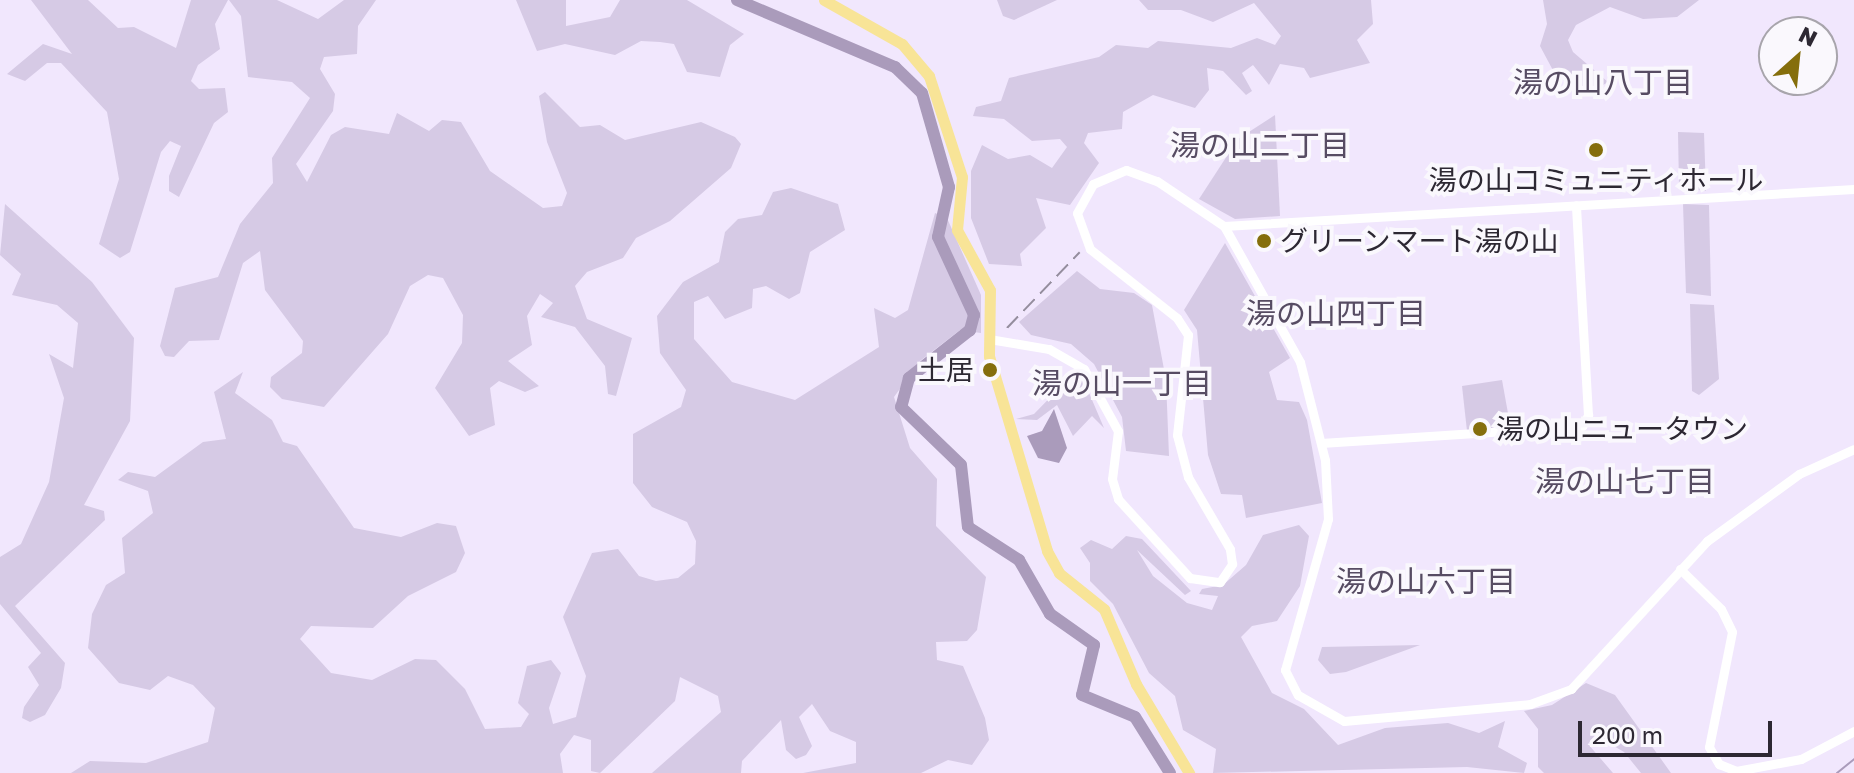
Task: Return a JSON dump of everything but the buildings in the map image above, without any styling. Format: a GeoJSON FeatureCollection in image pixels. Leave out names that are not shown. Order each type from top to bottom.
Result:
{"type":"FeatureCollection","features":[{"type":"Feature","properties":{"kind":"main road"},"geometry":{"type":"LineString","coordinates":[[824,0],[902,44],[929,76],[962,177],[957,230],[990,290],[989,339],[1047,551],[1059,573],[1104,609],[1136,684],[1189,773]]}},
{"type":"Feature","properties":{"kind":"street"},"geometry":{"type":"LineString","coordinates":[[989,339],[1049,349],[1082,366],[1118,431],[1112,479],[1118,499],[1190,578],[1220,582],[1232,564],[1230,549],[1188,477],[1177,435],[1188,335],[1177,318],[1090,249],[1077,213],[1093,184],[1126,170],[1157,181],[1224,226],[1300,362],[1321,443],[1328,519],[1284,659],[1292,689],[1331,718],[1361,722],[1559,695],[1584,678],[1680,569],[1719,530],[1799,474],[1854,449]]}},
{"type":"Feature","properties":{"kind":"street"},"geometry":{"type":"LineString","coordinates":[[1224,226],[1854,189]]}},
{"type":"Feature","properties":{"kind":"street"},"geometry":{"type":"LineString","coordinates":[[1321,443],[1582,426],[1588,415],[1576,205]]}},
{"type":"Feature","properties":{"kind":"street"},"geometry":{"type":"LineString","coordinates":[[1680,569],[1721,609],[1732,632],[1709,747],[1719,764],[1736,771],[1801,759],[1854,731]]}},
{"type":"Feature","properties":{"kind":"shaded area"},"geometry":{"type":"Polygon","coordinates":[[[31,0],[88,0],[118,28],[134,27],[176,48],[191,0],[228,0],[215,24],[220,49],[198,65],[191,81],[199,89],[225,88],[228,112],[214,123],[179,197],[169,191],[169,176],[181,146],[170,141],[161,152],[130,252],[120,258],[99,244],[119,179],[107,112],[61,63],[47,63],[25,81],[7,74],[43,44],[72,54],[31,0]]]}},
{"type":"Feature","properties":{"kind":"shaded area"},"geometry":{"type":"Polygon","coordinates":[[[229,0],[277,0],[318,19],[344,0],[376,0],[358,26],[357,54],[324,57],[320,69],[335,94],[333,111],[296,164],[307,182],[331,135],[345,127],[389,134],[397,113],[429,131],[442,120],[461,122],[490,171],[543,208],[562,206],[567,193],[547,142],[539,96],[545,92],[580,127],[600,125],[625,140],[701,122],[735,137],[741,144],[731,168],[670,221],[636,238],[623,258],[587,272],[575,286],[587,319],[632,338],[616,396],[608,394],[605,366],[575,327],[541,317],[553,303],[540,294],[527,316],[532,345],[508,361],[539,386],[525,392],[499,381],[490,388],[495,425],[469,436],[435,388],[462,343],[463,315],[443,278],[428,275],[410,286],[388,334],[324,407],[282,399],[270,387],[271,377],[302,353],[303,341],[265,290],[260,251],[243,263],[219,340],[189,341],[174,357],[165,356],[160,346],[175,288],[218,277],[240,224],[273,183],[272,158],[310,98],[292,82],[248,77],[241,16],[229,0]]]}},
{"type":"Feature","properties":{"kind":"shaded area"},"geometry":{"type":"Polygon","coordinates":[[[516,0],[566,0],[566,26],[610,17],[620,0],[687,0],[744,34],[730,45],[720,77],[687,72],[674,44],[660,42],[641,41],[615,55],[565,44],[537,51],[516,0]]]}},
{"type":"Feature","properties":{"kind":"shaded area"},"geometry":{"type":"Polygon","coordinates":[[[997,0],[1057,0],[1014,20],[1003,16],[997,0]]]}},
{"type":"Feature","properties":{"kind":"shaded area"},"geometry":{"type":"Polygon","coordinates":[[[1139,0],[1371,0],[1373,24],[1357,40],[1370,63],[1310,78],[1304,68],[1280,64],[1269,85],[1253,65],[1242,73],[1252,91],[1246,95],[1223,71],[1207,68],[1209,90],[1195,108],[1153,95],[1123,112],[1122,129],[1088,133],[1084,143],[1099,163],[1070,205],[1036,198],[1046,228],[1020,254],[1022,266],[989,264],[971,218],[971,171],[982,145],[1008,159],[1030,155],[1052,168],[1067,147],[1060,139],[1032,141],[1004,119],[973,116],[976,107],[1001,101],[1009,78],[1099,57],[1116,45],[1148,48],[1158,41],[1231,48],[1257,38],[1275,45],[1281,36],[1254,3],[1213,22],[1181,10],[1148,10],[1139,0]]]}},
{"type":"Feature","properties":{"kind":"shaded area"},"geometry":{"type":"Polygon","coordinates":[[[1543,0],[1699,0],[1677,17],[1643,19],[1610,7],[1576,25],[1568,40],[1573,52],[1608,82],[1587,95],[1556,76],[1540,46],[1547,24],[1543,0]]]}},
{"type":"Feature","properties":{"kind":"shaded area"},"geometry":{"type":"Polygon","coordinates":[[[1275,115],[1280,216],[1235,219],[1199,199],[1238,139],[1275,115]]]}},
{"type":"Feature","properties":{"kind":"shaded area"},"geometry":{"type":"Polygon","coordinates":[[[1678,132],[1704,133],[1706,191],[1679,187],[1678,132]]]}},
{"type":"Feature","properties":{"kind":"shaded area"},"geometry":{"type":"Polygon","coordinates":[[[791,188],[838,204],[845,230],[810,252],[800,293],[789,299],[766,286],[753,289],[752,308],[725,319],[708,296],[694,302],[694,339],[732,382],[795,400],[879,347],[874,308],[895,318],[908,310],[935,213],[947,218],[981,295],[981,333],[960,330],[920,361],[894,397],[910,448],[937,479],[936,526],[986,577],[977,630],[967,641],[936,642],[937,660],[963,666],[985,718],[989,740],[972,765],[948,760],[921,773],[803,773],[856,763],[856,742],[830,731],[812,704],[799,717],[812,746],[806,755],[796,759],[786,750],[781,720],[742,761],[741,773],[652,773],[721,712],[718,696],[680,677],[675,701],[600,773],[591,771],[591,740],[574,735],[560,754],[563,773],[71,773],[90,761],[146,763],[208,742],[215,708],[193,685],[168,676],[150,690],[119,683],[88,648],[92,614],[106,585],[125,573],[122,538],[153,513],[148,491],[118,480],[128,472],[155,477],[203,442],[226,439],[214,392],[243,372],[235,393],[272,420],[283,442],[297,446],[354,528],[401,537],[437,523],[456,526],[465,553],[456,572],[408,596],[373,628],[311,626],[300,639],[331,673],[372,680],[415,659],[436,660],[465,689],[485,729],[521,727],[529,714],[518,703],[527,666],[551,660],[561,673],[549,708],[553,724],[576,717],[586,676],[563,617],[592,553],[618,549],[639,576],[656,581],[678,578],[695,564],[696,541],[687,522],[652,507],[633,483],[633,434],[681,407],[686,390],[660,353],[657,316],[683,282],[719,262],[725,232],[738,219],[762,215],[773,192],[791,188]]]}},
{"type":"Feature","properties":{"kind":"shaded area"},"geometry":{"type":"Polygon","coordinates":[[[5,204],[92,282],[134,338],[130,421],[84,505],[104,511],[105,520],[15,606],[65,663],[61,688],[45,715],[30,722],[22,718],[24,707],[39,685],[28,667],[41,653],[0,604],[0,557],[21,544],[49,482],[64,398],[49,354],[73,368],[78,323],[57,305],[12,295],[21,274],[0,255],[5,204]]]}},
{"type":"Feature","properties":{"kind":"shaded area"},"geometry":{"type":"Polygon","coordinates":[[[1683,204],[1709,205],[1711,296],[1686,293],[1683,204]]]}},
{"type":"Feature","properties":{"kind":"shaded area"},"geometry":{"type":"Polygon","coordinates":[[[1225,243],[1290,358],[1269,372],[1277,400],[1299,402],[1307,420],[1322,503],[1246,518],[1242,495],[1221,494],[1208,455],[1197,330],[1184,310],[1225,243]]]}},
{"type":"Feature","properties":{"kind":"shaded area"},"geometry":{"type":"Polygon","coordinates":[[[1077,271],[1100,289],[1134,293],[1152,305],[1166,380],[1169,456],[1126,451],[1122,417],[1094,364],[1071,344],[1031,335],[1019,322],[1077,271]]]}},
{"type":"Feature","properties":{"kind":"shaded area"},"geometry":{"type":"Polygon","coordinates":[[[1690,304],[1714,305],[1719,379],[1699,395],[1692,391],[1690,304]]]}},
{"type":"Feature","properties":{"kind":"shaded area"},"geometry":{"type":"Polygon","coordinates":[[[1074,373],[1081,374],[1104,428],[1092,416],[1073,436],[1057,405],[1037,420],[1016,419],[1034,414],[1074,373]]]}},
{"type":"Feature","properties":{"kind":"shaded area"},"geometry":{"type":"Polygon","coordinates":[[[1502,380],[1511,430],[1467,431],[1462,386],[1502,380]]]}},
{"type":"Feature","properties":{"kind":"shaded area"},"geometry":{"type":"Polygon","coordinates":[[[1054,409],[1067,448],[1059,463],[1038,458],[1027,436],[1042,431],[1054,409]]]}},
{"type":"Feature","properties":{"kind":"shaded area"},"geometry":{"type":"Polygon","coordinates":[[[1299,525],[1309,536],[1300,586],[1277,621],[1252,626],[1241,637],[1272,693],[1304,709],[1338,745],[1385,728],[1448,723],[1479,733],[1505,721],[1498,747],[1527,763],[1524,773],[1467,767],[1213,773],[1216,749],[1183,730],[1175,696],[1149,673],[1113,604],[1090,581],[1090,563],[1080,548],[1091,540],[1112,549],[1126,536],[1142,539],[1191,591],[1185,595],[1137,550],[1153,576],[1187,603],[1212,610],[1218,596],[1199,594],[1202,589],[1223,585],[1246,565],[1263,535],[1299,525]]]}},
{"type":"Feature","properties":{"kind":"shaded area"},"geometry":{"type":"Polygon","coordinates":[[[1420,645],[1346,672],[1330,674],[1318,660],[1322,647],[1420,645]]]}},
{"type":"Feature","properties":{"kind":"shaded area"},"geometry":{"type":"Polygon","coordinates":[[[1586,683],[1615,695],[1671,773],[1641,773],[1624,752],[1595,735],[1588,744],[1613,773],[1544,773],[1538,767],[1538,729],[1524,711],[1552,705],[1586,683]]]}},
{"type":"Feature","properties":{"kind":"waterway"},"geometry":{"type":"LineString","coordinates":[[737,0],[895,67],[922,93],[949,187],[938,237],[974,315],[970,330],[909,378],[901,407],[961,465],[968,527],[1019,560],[1050,614],[1094,645],[1082,695],[1135,717],[1170,773]]}},
{"type":"Feature","properties":{"kind":"waterway"},"geometry":{"type":"LineString","coordinates":[[1837,773],[1854,759]]}},
{"type":"Feature","properties":{"kind":"railway"},"geometry":{"type":"LineString","coordinates":[[1007,328],[1080,252]]}},
{"type":"Feature","properties":{"kind":"place","name":"湯の山コミュニティホール"},"geometry":{"type":"Point","coordinates":[1596,150]}},
{"type":"Feature","properties":{"kind":"place","name":"グリーンマート湯の山"},"geometry":{"type":"Point","coordinates":[1264,241]}},
{"type":"Feature","properties":{"kind":"place","name":"土居"},"geometry":{"type":"Point","coordinates":[990,370]}},
{"type":"Feature","properties":{"kind":"place","name":"湯の山ニュータウン"},"geometry":{"type":"Point","coordinates":[1480,429]}},
{"type":"Feature","properties":{"kind":"district","name":"湯の山八丁目"},"geometry":{"type":"Point","coordinates":[1603,82]}},
{"type":"Feature","properties":{"kind":"district","name":"湯の山二丁目"},"geometry":{"type":"Point","coordinates":[1260,145]}},
{"type":"Feature","properties":{"kind":"district","name":"湯の山四丁目"},"geometry":{"type":"Point","coordinates":[1336,313]}},
{"type":"Feature","properties":{"kind":"district","name":"湯の山一丁目"},"geometry":{"type":"Point","coordinates":[1122,383]}},
{"type":"Feature","properties":{"kind":"district","name":"湯の山七丁目"},"geometry":{"type":"Point","coordinates":[1625,481]}},
{"type":"Feature","properties":{"kind":"district","name":"湯の山六丁目"},"geometry":{"type":"Point","coordinates":[1426,581]}}]}
